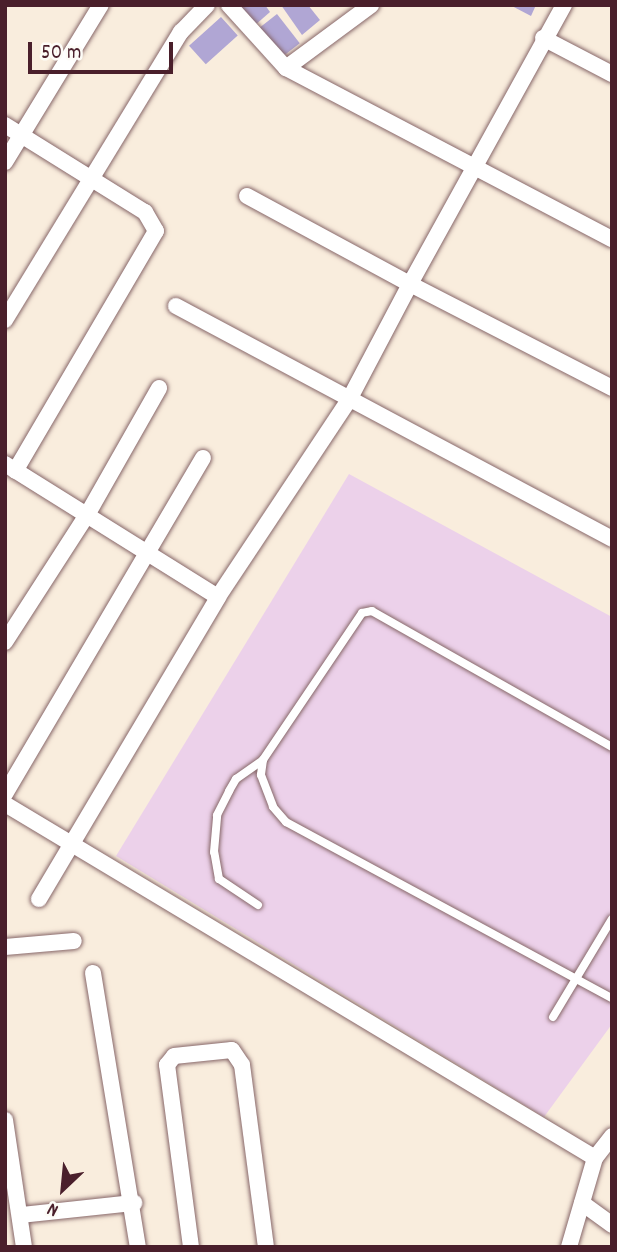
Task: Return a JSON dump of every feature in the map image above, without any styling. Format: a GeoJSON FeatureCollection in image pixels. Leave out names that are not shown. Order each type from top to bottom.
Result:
{"type":"FeatureCollection","features":[{"type":"Feature","properties":{"kind":"street"},"geometry":{"type":"LineString","coordinates":[[5,162],[101,5]]}},
{"type":"Feature","properties":{"kind":"street"},"geometry":{"type":"LineString","coordinates":[[5,320],[181,32],[207,5]]}},
{"type":"Feature","properties":{"kind":"street"},"geometry":{"type":"LineString","coordinates":[[229,5],[286,68],[612,239]]}},
{"type":"Feature","properties":{"kind":"street"},"geometry":{"type":"LineString","coordinates":[[286,68],[371,5]]}},
{"type":"Feature","properties":{"kind":"street"},"geometry":{"type":"LineString","coordinates":[[39,898],[218,597],[350,398],[543,38],[564,5]]}},
{"type":"Feature","properties":{"kind":"street"},"geometry":{"type":"LineString","coordinates":[[543,38],[612,74]]}},
{"type":"Feature","properties":{"kind":"street"},"geometry":{"type":"LineString","coordinates":[[5,125],[145,212],[156,231],[10,468],[218,597]]}},
{"type":"Feature","properties":{"kind":"street"},"geometry":{"type":"LineString","coordinates":[[247,196],[612,388]]}},
{"type":"Feature","properties":{"kind":"street"},"geometry":{"type":"LineString","coordinates":[[176,306],[612,539]]}},
{"type":"Feature","properties":{"kind":"street"},"geometry":{"type":"LineString","coordinates":[[5,642],[87,515],[159,388]]}},
{"type":"Feature","properties":{"kind":"street"},"geometry":{"type":"LineString","coordinates":[[5,794],[145,552],[203,458]]}},
{"type":"Feature","properties":{"kind":"street"},"geometry":{"type":"LineString","coordinates":[[5,804],[595,1158]]}},
{"type":"Feature","properties":{"kind":"street"},"geometry":{"type":"LineString","coordinates":[[5,947],[74,941]]}},
{"type":"Feature","properties":{"kind":"street"},"geometry":{"type":"LineString","coordinates":[[93,973],[134,1203],[138,1247]]}},
{"type":"Feature","properties":{"kind":"street"},"geometry":{"type":"LineString","coordinates":[[191,1247],[167,1065],[174,1056],[232,1050],[242,1065],[266,1247]]}},
{"type":"Feature","properties":{"kind":"street"},"geometry":{"type":"LineString","coordinates":[[5,1120],[24,1247]]}},
{"type":"Feature","properties":{"kind":"street"},"geometry":{"type":"LineString","coordinates":[[569,1247],[595,1158],[612,1136]]}},
{"type":"Feature","properties":{"kind":"street"},"geometry":{"type":"LineString","coordinates":[[21,1215],[134,1203]]}},
{"type":"Feature","properties":{"kind":"street"},"geometry":{"type":"LineString","coordinates":[[582,1203],[612,1225]]}},
{"type":"Feature","properties":{"kind":"lane"},"geometry":{"type":"LineString","coordinates":[[258,905],[219,879],[214,852],[217,815],[236,779],[263,760],[362,613],[372,611],[612,747]]}},
{"type":"Feature","properties":{"kind":"lane"},"geometry":{"type":"LineString","coordinates":[[263,760],[265,789],[286,822],[612,998]]}},
{"type":"Feature","properties":{"kind":"lane"},"geometry":{"type":"LineString","coordinates":[[554,1017],[612,919]]}},
{"type":"Feature","properties":{"kind":"shaded area"},"geometry":{"type":"Polygon","coordinates":[[[349,474],[612,617],[612,1024],[544,1117],[116,856],[349,474]]]}},
{"type":"Feature","properties":{"kind":"building"},"geometry":{"type":"Polygon","coordinates":[[[234,5],[265,5],[270,12],[253,27],[234,5]]]}},
{"type":"Feature","properties":{"kind":"building"},"geometry":{"type":"Polygon","coordinates":[[[281,5],[308,5],[320,20],[302,35],[281,5]]]}},
{"type":"Feature","properties":{"kind":"building"},"geometry":{"type":"Polygon","coordinates":[[[510,5],[536,5],[531,16],[510,5]]]}},
{"type":"Feature","properties":{"kind":"building"},"geometry":{"type":"Polygon","coordinates":[[[277,14],[300,43],[280,59],[257,29],[277,14]]]}},
{"type":"Feature","properties":{"kind":"building"},"geometry":{"type":"Polygon","coordinates":[[[221,17],[238,36],[206,64],[189,46],[221,17]]]}}]}
